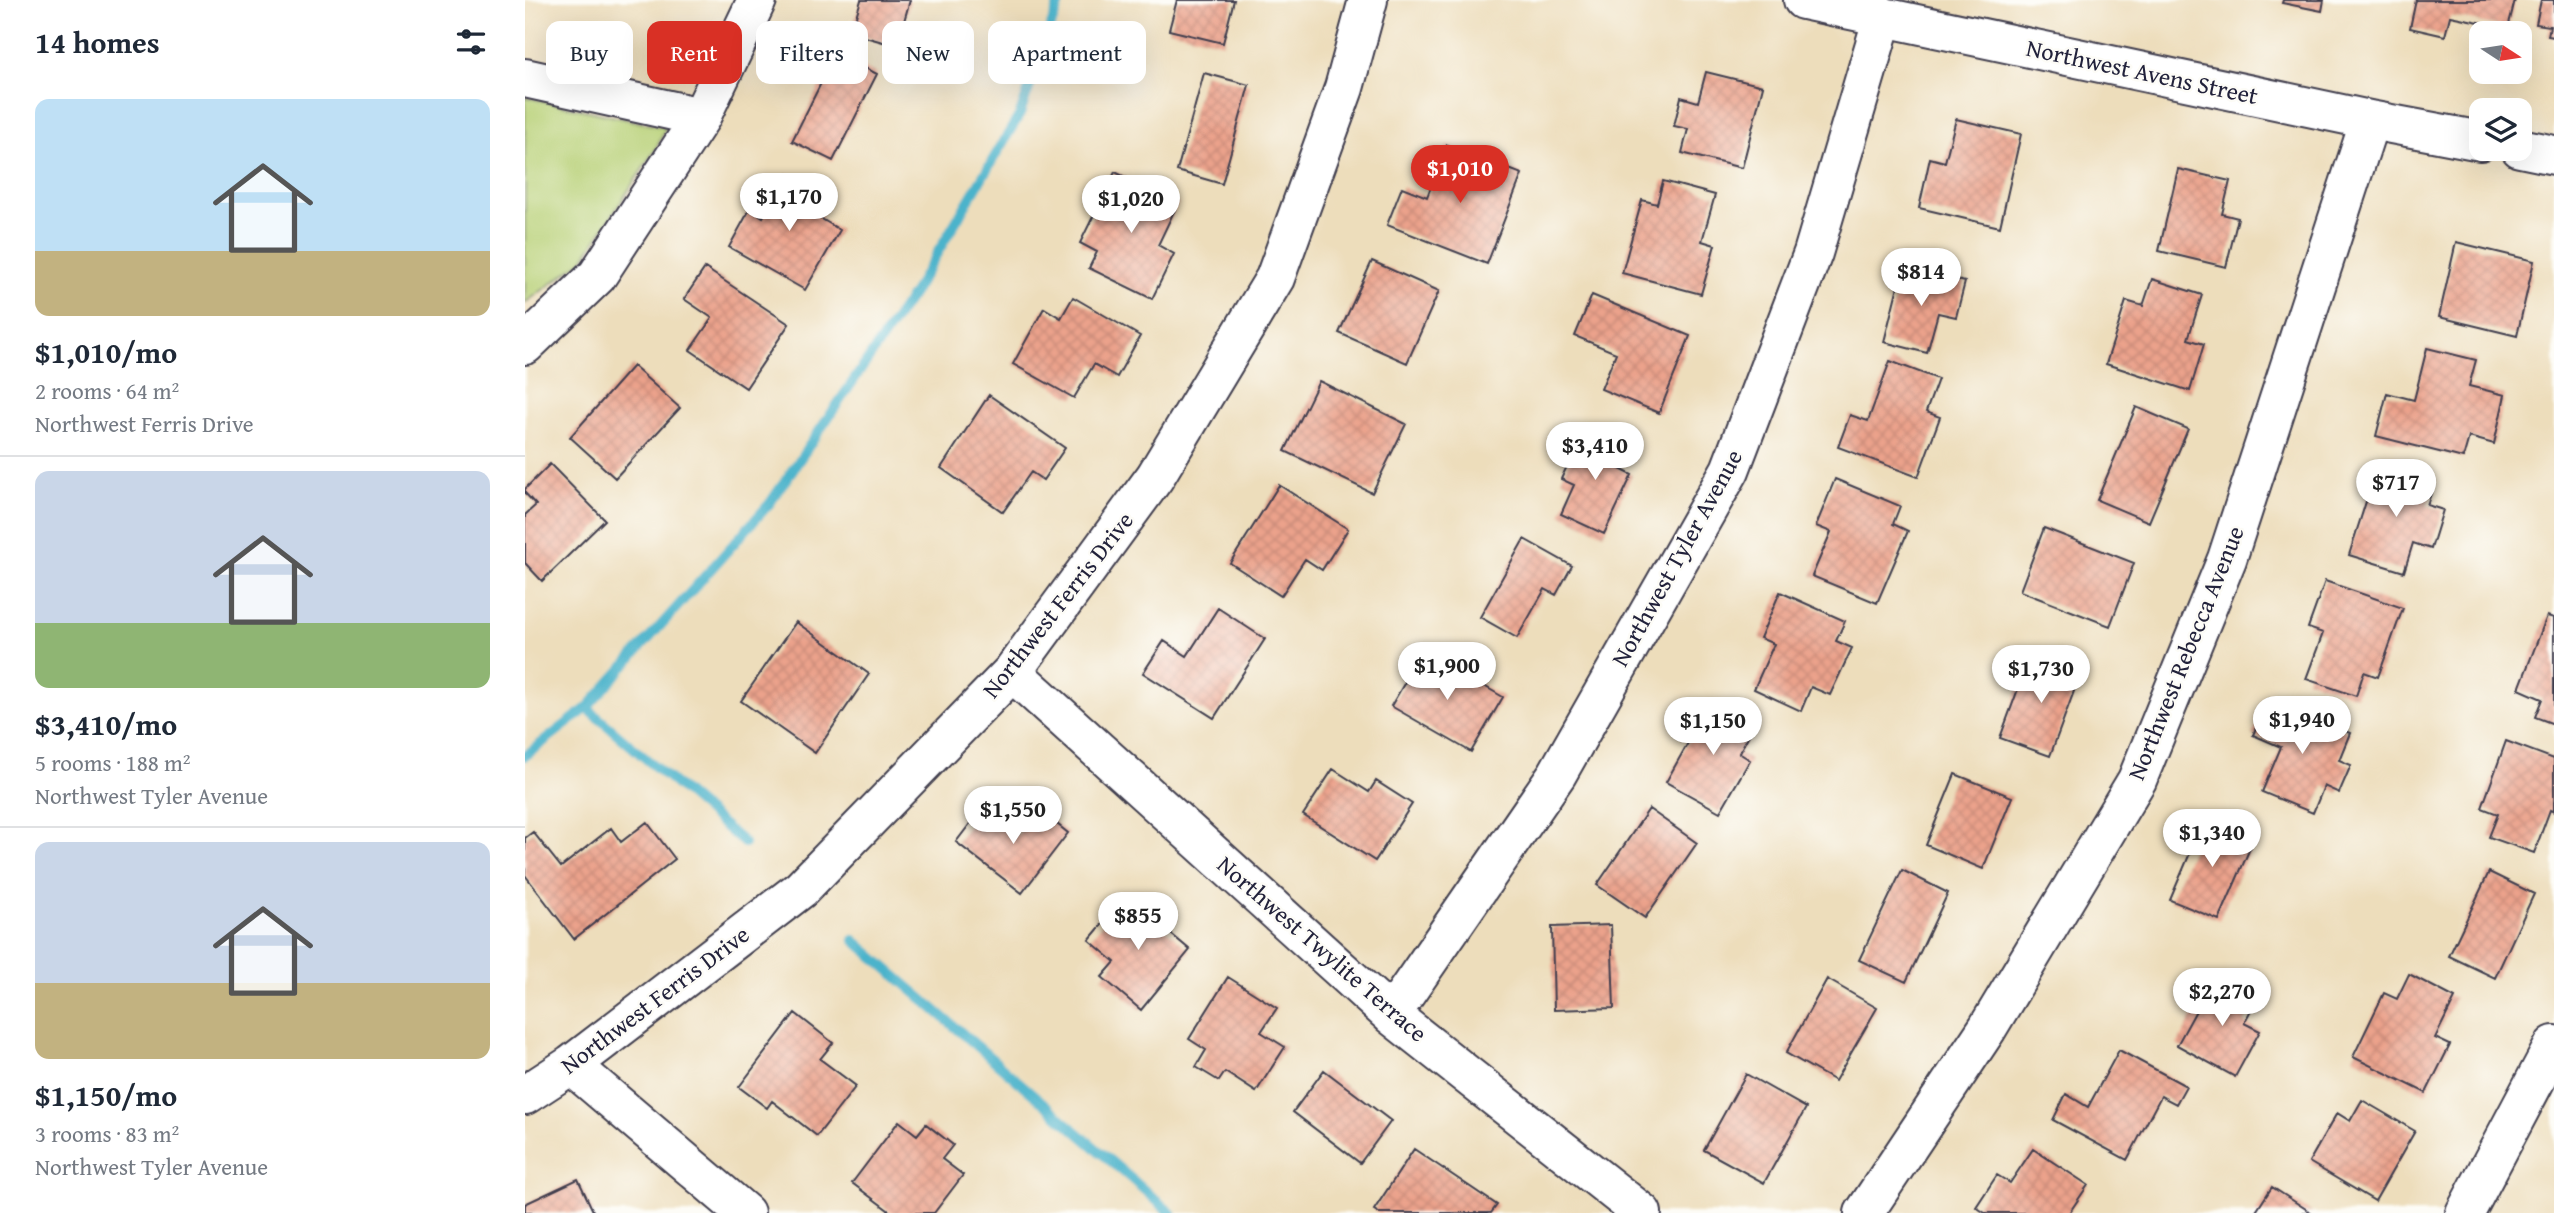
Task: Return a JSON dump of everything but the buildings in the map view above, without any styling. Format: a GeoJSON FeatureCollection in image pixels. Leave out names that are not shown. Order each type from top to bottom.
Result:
{"type":"FeatureCollection","features":[{"type":"Feature","properties":{"kind":"street"},"geometry":{"type":"LineString","coordinates":[[525,345],[597,275],[701,117],[757,0]]}},
{"type":"Feature","properties":{"kind":"street","name":"Northwest Ferris Drive"},"geometry":{"type":"LineString","coordinates":[[525,1095],[571,1065],[801,889],[1012,672],[1155,477],[1275,278],[1344,88],[1368,0]]}},
{"type":"Feature","properties":{"kind":"street","name":"Northwest Avens Street"},"geometry":{"type":"LineString","coordinates":[[1803,0],[2469,139]]}},
{"type":"Feature","properties":{"kind":"street","name":"Northwest Tyler Avenue"},"geometry":{"type":"LineString","coordinates":[[1391,1014],[1557,775],[1730,470],[1813,253],[1883,17]]}},
{"type":"Feature","properties":{"kind":"street"},"geometry":{"type":"LineString","coordinates":[[525,78],[701,117]]}},
{"type":"Feature","properties":{"kind":"street","name":"Northwest Rebecca Avenue"},"geometry":{"type":"LineString","coordinates":[[1864,1213],[1987,1030],[2137,780],[2227,559],[2370,120]]}},
{"type":"Feature","properties":{"kind":"street"},"geometry":{"type":"LineString","coordinates":[[2532,150],[2554,155]]}},
{"type":"Feature","properties":{"kind":"street","name":"Northwest Twylite Terrace"},"geometry":{"type":"LineString","coordinates":[[1012,672],[1391,1014],[1642,1213]]}},
{"type":"Feature","properties":{"kind":"street"},"geometry":{"type":"LineString","coordinates":[[2465,1213],[2554,1045]]}},
{"type":"Feature","properties":{"kind":"street"},"geometry":{"type":"LineString","coordinates":[[571,1065],[745,1213]]}},
{"type":"Feature","properties":{"kind":"green space"},"geometry":{"type":"Polygon","coordinates":[[[525,97],[666,128],[655,150],[582,261],[525,303],[525,97]]]}},
{"type":"Feature","properties":{"kind":"waterway"},"geometry":{"type":"LineString","coordinates":[[525,756],[587,708],[770,503],[914,292],[1020,114],[1060,0]]}},
{"type":"Feature","properties":{"kind":"waterway"},"geometry":{"type":"LineString","coordinates":[[587,708],[744,843]]}},
{"type":"Feature","properties":{"kind":"waterway"},"geometry":{"type":"LineString","coordinates":[[854,940],[1171,1213]]}}]}
